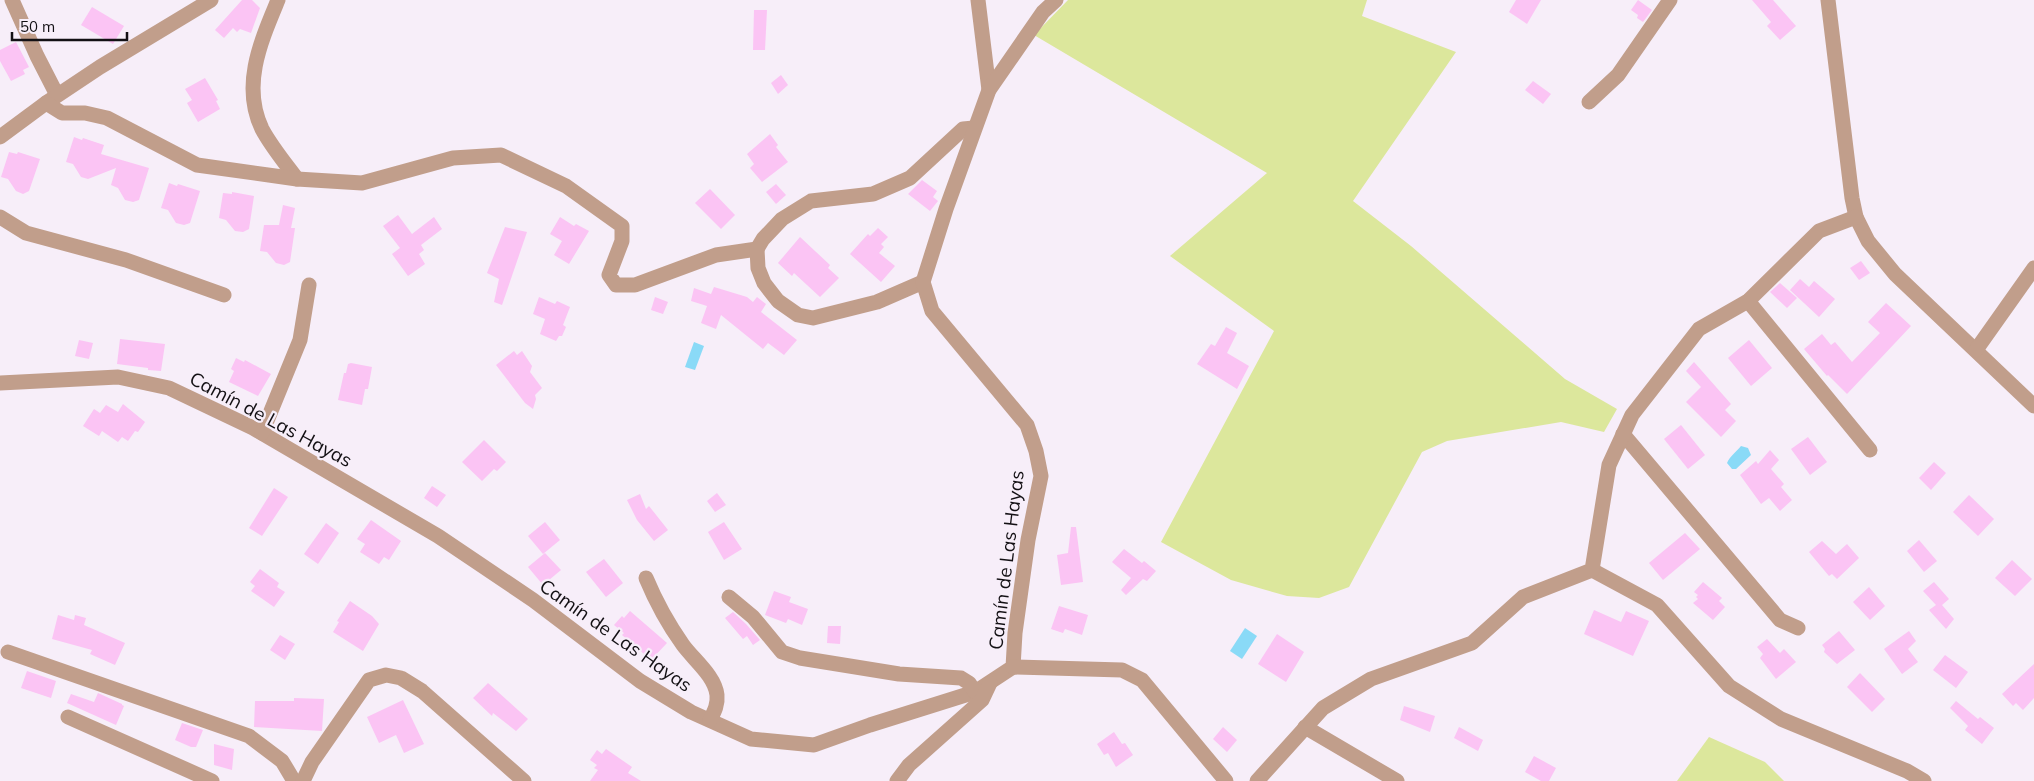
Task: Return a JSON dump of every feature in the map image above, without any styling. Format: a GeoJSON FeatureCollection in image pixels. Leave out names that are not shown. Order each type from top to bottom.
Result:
{"type":"FeatureCollection","features":[{"type":"Feature","properties":{"kind":"street"},"geometry":{"type":"LineString","coordinates":[[12,0],[37,56],[52,99],[62,112],[107,118],[197,165],[297,180],[362,183],[453,158],[501,155],[566,186],[622,226],[622,241],[609,275],[616,285],[635,285],[716,255],[757,249]]}},
{"type":"Feature","properties":{"kind":"street"},"geometry":{"type":"LineString","coordinates":[[0,137],[100,67],[211,0]]}},
{"type":"Feature","properties":{"kind":"street"},"geometry":{"type":"LineString","coordinates":[[278,0],[260,44],[253,74],[255,106],[262,128],[297,180]]}},
{"type":"Feature","properties":{"kind":"street"},"geometry":{"type":"LineString","coordinates":[[978,0],[988,90]]}},
{"type":"Feature","properties":{"kind":"street"},"geometry":{"type":"LineString","coordinates":[[974,128],[962,130],[910,178],[873,194],[811,201],[782,219],[757,249],[758,268],[764,283],[778,301],[798,315],[813,318],[877,302],[924,282],[946,209],[988,90],[1043,12],[1056,0]]}},
{"type":"Feature","properties":{"kind":"street"},"geometry":{"type":"LineString","coordinates":[[1589,102],[1618,75],[1670,0]]}},
{"type":"Feature","properties":{"kind":"street"},"geometry":{"type":"LineString","coordinates":[[1828,0],[1856,217],[1868,241],[1896,274],[2034,406]]}},
{"type":"Feature","properties":{"kind":"street"},"geometry":{"type":"LineString","coordinates":[[0,217],[26,234],[126,260],[224,295]]}},
{"type":"Feature","properties":{"kind":"street"},"geometry":{"type":"LineString","coordinates":[[1592,570],[1609,465],[1632,415],[1699,329],[1748,301],[1819,232],[1856,217]]}},
{"type":"Feature","properties":{"kind":"street"},"geometry":{"type":"LineString","coordinates":[[1976,350],[2034,268]]}},
{"type":"Feature","properties":{"kind":"street","name":"Camín de Las Hayas"},"geometry":{"type":"LineString","coordinates":[[0,383],[118,377],[169,388],[262,434],[438,536],[533,600],[640,681],[691,712],[751,739],[814,745],[870,724],[975,692],[1013,667],[1015,633],[1028,540],[1041,476],[1036,451],[1027,425],[932,311],[924,282]]}},
{"type":"Feature","properties":{"kind":"street"},"geometry":{"type":"LineString","coordinates":[[262,434],[300,340],[310,285]]}},
{"type":"Feature","properties":{"kind":"street"},"geometry":{"type":"LineString","coordinates":[[1748,301],[1870,450]]}},
{"type":"Feature","properties":{"kind":"street"},"geometry":{"type":"LineString","coordinates":[[1623,434],[1780,620],[1798,628]]}},
{"type":"Feature","properties":{"kind":"street"},"geometry":{"type":"LineString","coordinates":[[1257,781],[1323,708],[1371,679],[1472,643],[1524,597],[1592,570],[1657,605],[1729,686],[1781,719],[1906,771],[1924,781]]}},
{"type":"Feature","properties":{"kind":"street"},"geometry":{"type":"LineString","coordinates":[[646,578],[658,607],[683,646],[710,677],[717,693],[718,704],[710,720]]}},
{"type":"Feature","properties":{"kind":"street"},"geometry":{"type":"LineString","coordinates":[[729,597],[753,617],[782,652],[800,658],[899,674],[961,678],[969,683],[975,692]]}},
{"type":"Feature","properties":{"kind":"street"},"geometry":{"type":"LineString","coordinates":[[8,652],[250,736],[282,761],[294,781]]}},
{"type":"Feature","properties":{"kind":"street"},"geometry":{"type":"LineString","coordinates":[[1013,667],[1122,670],[1142,680],[1226,781]]}},
{"type":"Feature","properties":{"kind":"street"},"geometry":{"type":"LineString","coordinates":[[303,781],[312,762],[369,680],[386,675],[401,678],[422,691],[524,781]]}},
{"type":"Feature","properties":{"kind":"street"},"geometry":{"type":"LineString","coordinates":[[897,781],[908,765],[982,700],[990,683]]}},
{"type":"Feature","properties":{"kind":"street"},"geometry":{"type":"LineString","coordinates":[[68,717],[212,781]]}},
{"type":"Feature","properties":{"kind":"street"},"geometry":{"type":"LineString","coordinates":[[1305,727],[1396,781]]}},
{"type":"Feature","properties":{"kind":"green space"},"geometry":{"type":"Polygon","coordinates":[[[1068,0],[1367,0],[1362,16],[1456,52],[1353,201],[1411,246],[1565,379],[1617,409],[1604,432],[1561,422],[1447,441],[1422,452],[1349,587],[1319,598],[1287,596],[1231,580],[1161,542],[1274,331],[1170,256],[1267,173],[1034,35],[1068,0]]]}},
{"type":"Feature","properties":{"kind":"green space"},"geometry":{"type":"Polygon","coordinates":[[[1709,737],[1765,762],[1784,781],[1677,781],[1709,737]]]}},
{"type":"Feature","properties":{"kind":"water"},"geometry":{"type":"Polygon","coordinates":[[[694,342],[704,346],[695,370],[685,367],[694,342]]]}},
{"type":"Feature","properties":{"kind":"water"},"geometry":{"type":"Polygon","coordinates":[[[1741,446],[1748,448],[1751,455],[1736,469],[1732,469],[1727,463],[1741,446]]]}},
{"type":"Feature","properties":{"kind":"water"},"geometry":{"type":"Polygon","coordinates":[[[1245,628],[1257,636],[1242,659],[1230,651],[1245,628]]]}},
{"type":"Feature","properties":{"kind":"building"},"geometry":{"type":"Polygon","coordinates":[[[242,0],[252,0],[260,8],[251,33],[240,29],[237,32],[233,28],[224,38],[215,30],[242,0]]]}},
{"type":"Feature","properties":{"kind":"building"},"geometry":{"type":"Polygon","coordinates":[[[1516,0],[1541,0],[1527,24],[1509,12],[1516,0]]]}},
{"type":"Feature","properties":{"kind":"building"},"geometry":{"type":"Polygon","coordinates":[[[1638,0],[1652,10],[1643,22],[1631,10],[1638,0]]]}},
{"type":"Feature","properties":{"kind":"building"},"geometry":{"type":"Polygon","coordinates":[[[1752,0],[1773,0],[1796,26],[1780,40],[1767,26],[1771,22],[1752,0]]]}},
{"type":"Feature","properties":{"kind":"building"},"geometry":{"type":"Polygon","coordinates":[[[92,7],[124,26],[113,44],[81,25],[92,7]]]}},
{"type":"Feature","properties":{"kind":"building"},"geometry":{"type":"Polygon","coordinates":[[[754,10],[767,10],[765,50],[753,50],[754,10]]]}},
{"type":"Feature","properties":{"kind":"building"},"geometry":{"type":"Polygon","coordinates":[[[16,42],[29,67],[23,70],[25,74],[11,81],[0,61],[0,50],[16,42]]]}},
{"type":"Feature","properties":{"kind":"building"},"geometry":{"type":"Polygon","coordinates":[[[781,75],[788,85],[778,94],[771,83],[781,75]]]}},
{"type":"Feature","properties":{"kind":"building"},"geometry":{"type":"Polygon","coordinates":[[[205,78],[218,100],[216,101],[220,109],[198,122],[187,103],[192,100],[185,89],[205,78]]]}},
{"type":"Feature","properties":{"kind":"building"},"geometry":{"type":"Polygon","coordinates":[[[1533,81],[1551,94],[1543,104],[1525,90],[1533,81]]]}},
{"type":"Feature","properties":{"kind":"building"},"geometry":{"type":"Polygon","coordinates":[[[770,134],[778,145],[776,147],[788,162],[762,182],[750,168],[754,164],[747,154],[770,134]]]}},
{"type":"Feature","properties":{"kind":"building"},"geometry":{"type":"Polygon","coordinates":[[[74,137],[104,145],[101,154],[149,168],[139,200],[133,202],[125,200],[118,188],[111,185],[116,168],[88,179],[81,177],[73,164],[66,162],[74,137]]]}},
{"type":"Feature","properties":{"kind":"building"},"geometry":{"type":"Polygon","coordinates":[[[9,152],[17,154],[18,152],[40,159],[29,191],[23,194],[16,191],[8,179],[1,177],[9,152]]]}},
{"type":"Feature","properties":{"kind":"building"},"geometry":{"type":"Polygon","coordinates":[[[922,180],[937,191],[933,197],[938,201],[930,211],[908,194],[922,180]]]}},
{"type":"Feature","properties":{"kind":"building"},"geometry":{"type":"Polygon","coordinates":[[[169,183],[200,191],[190,223],[184,225],[176,223],[168,210],[161,208],[169,183]]]}},
{"type":"Feature","properties":{"kind":"building"},"geometry":{"type":"Polygon","coordinates":[[[776,184],[786,195],[776,204],[766,192],[776,184]]]}},
{"type":"Feature","properties":{"kind":"building"},"geometry":{"type":"Polygon","coordinates":[[[710,189],[735,215],[721,229],[695,203],[710,189]]]}},
{"type":"Feature","properties":{"kind":"building"},"geometry":{"type":"Polygon","coordinates":[[[232,192],[254,196],[249,229],[243,232],[235,231],[226,220],[219,218],[223,193],[232,194],[232,192]]]}},
{"type":"Feature","properties":{"kind":"building"},"geometry":{"type":"Polygon","coordinates":[[[283,205],[295,208],[291,228],[295,228],[290,262],[284,265],[276,263],[267,252],[260,251],[264,225],[279,225],[283,205]]]}},
{"type":"Feature","properties":{"kind":"building"},"geometry":{"type":"Polygon","coordinates":[[[398,215],[412,234],[434,217],[442,229],[421,245],[424,250],[419,254],[425,264],[408,276],[392,254],[400,248],[383,226],[398,215]]]}},
{"type":"Feature","properties":{"kind":"building"},"geometry":{"type":"Polygon","coordinates":[[[560,217],[574,226],[576,224],[589,231],[569,264],[554,255],[562,241],[550,234],[560,217]]]}},
{"type":"Feature","properties":{"kind":"building"},"geometry":{"type":"Polygon","coordinates":[[[505,227],[527,232],[502,305],[494,302],[499,279],[487,273],[505,227]]]}},
{"type":"Feature","properties":{"kind":"building"},"geometry":{"type":"Polygon","coordinates":[[[878,228],[888,237],[881,244],[884,247],[879,253],[895,266],[881,282],[850,254],[868,234],[870,236],[878,228]]]}},
{"type":"Feature","properties":{"kind":"building"},"geometry":{"type":"Polygon","coordinates":[[[800,237],[830,265],[828,268],[839,278],[820,297],[794,273],[792,276],[778,263],[800,237]]]}},
{"type":"Feature","properties":{"kind":"building"},"geometry":{"type":"Polygon","coordinates":[[[1861,261],[1870,273],[1859,280],[1850,268],[1861,261]]]}},
{"type":"Feature","properties":{"kind":"building"},"geometry":{"type":"Polygon","coordinates":[[[1800,279],[1809,287],[1814,281],[1835,299],[1819,317],[1790,290],[1800,279]]]}},
{"type":"Feature","properties":{"kind":"building"},"geometry":{"type":"Polygon","coordinates":[[[1780,283],[1797,298],[1787,308],[1770,292],[1780,283]]]}},
{"type":"Feature","properties":{"kind":"building"},"geometry":{"type":"Polygon","coordinates":[[[714,287],[747,297],[753,302],[757,297],[766,304],[761,312],[797,340],[784,355],[768,343],[763,349],[721,315],[716,329],[701,323],[707,306],[691,301],[694,288],[711,294],[714,287]]]}},
{"type":"Feature","properties":{"kind":"building"},"geometry":{"type":"Polygon","coordinates":[[[539,297],[555,304],[557,301],[570,307],[563,325],[566,327],[562,336],[559,336],[556,341],[540,334],[545,319],[533,314],[539,297]]]}},
{"type":"Feature","properties":{"kind":"building"},"geometry":{"type":"Polygon","coordinates":[[[655,297],[668,302],[663,314],[651,310],[655,297]]]}},
{"type":"Feature","properties":{"kind":"building"},"geometry":{"type":"Polygon","coordinates":[[[1886,303],[1911,326],[1847,394],[1827,376],[1804,349],[1822,334],[1831,345],[1835,342],[1852,362],[1880,333],[1868,322],[1886,303]]]}},
{"type":"Feature","properties":{"kind":"building"},"geometry":{"type":"Polygon","coordinates":[[[1226,327],[1237,333],[1227,353],[1249,366],[1237,389],[1197,364],[1211,344],[1215,346],[1226,327]]]}},
{"type":"Feature","properties":{"kind":"building"},"geometry":{"type":"Polygon","coordinates":[[[120,339],[165,344],[161,371],[117,364],[120,339]]]}},
{"type":"Feature","properties":{"kind":"building"},"geometry":{"type":"Polygon","coordinates":[[[79,340],[93,343],[89,359],[75,356],[79,340]]]}},
{"type":"Feature","properties":{"kind":"building"},"geometry":{"type":"Polygon","coordinates":[[[1749,340],[1772,368],[1751,386],[1728,358],[1749,340]]]}},
{"type":"Feature","properties":{"kind":"building"},"geometry":{"type":"Polygon","coordinates":[[[514,351],[517,355],[522,351],[532,366],[530,372],[542,388],[535,395],[536,399],[533,409],[525,403],[496,365],[514,351]]]}},
{"type":"Feature","properties":{"kind":"building"},"geometry":{"type":"Polygon","coordinates":[[[236,358],[244,362],[245,360],[271,374],[258,396],[229,382],[234,371],[231,369],[236,358]]]}},
{"type":"Feature","properties":{"kind":"building"},"geometry":{"type":"Polygon","coordinates":[[[1694,362],[1731,404],[1725,410],[1736,421],[1721,437],[1686,402],[1701,387],[1686,371],[1694,362]]]}},
{"type":"Feature","properties":{"kind":"building"},"geometry":{"type":"Polygon","coordinates":[[[348,364],[372,367],[368,389],[365,389],[362,405],[338,400],[344,373],[346,373],[348,364]]]}},
{"type":"Feature","properties":{"kind":"building"},"geometry":{"type":"Polygon","coordinates":[[[123,404],[145,422],[128,441],[122,437],[118,442],[102,431],[99,436],[83,426],[94,409],[100,413],[106,405],[118,412],[123,404]]]}},
{"type":"Feature","properties":{"kind":"building"},"geometry":{"type":"Polygon","coordinates":[[[1681,425],[1705,455],[1688,469],[1664,439],[1681,425]]]}},
{"type":"Feature","properties":{"kind":"building"},"geometry":{"type":"Polygon","coordinates":[[[1808,437],[1827,462],[1810,475],[1791,449],[1808,437]]]}},
{"type":"Feature","properties":{"kind":"building"},"geometry":{"type":"Polygon","coordinates":[[[484,440],[506,462],[497,471],[494,469],[482,481],[462,462],[484,440]]]}},
{"type":"Feature","properties":{"kind":"building"},"geometry":{"type":"Polygon","coordinates":[[[1770,450],[1779,460],[1771,469],[1784,484],[1781,487],[1792,500],[1780,511],[1769,498],[1761,504],[1740,475],[1756,461],[1758,464],[1770,450]]]}},
{"type":"Feature","properties":{"kind":"building"},"geometry":{"type":"Polygon","coordinates":[[[1934,462],[1946,473],[1931,490],[1919,478],[1934,462]]]}},
{"type":"Feature","properties":{"kind":"building"},"geometry":{"type":"Polygon","coordinates":[[[432,486],[446,495],[437,507],[424,498],[432,486]]]}},
{"type":"Feature","properties":{"kind":"building"},"geometry":{"type":"Polygon","coordinates":[[[274,488],[288,497],[262,536],[249,528],[274,488]]]}},
{"type":"Feature","properties":{"kind":"building"},"geometry":{"type":"Polygon","coordinates":[[[717,493],[726,505],[715,512],[707,501],[717,493]]]}},
{"type":"Feature","properties":{"kind":"building"},"geometry":{"type":"Polygon","coordinates":[[[640,494],[646,509],[649,506],[668,530],[654,541],[637,520],[627,500],[640,494]]]}},
{"type":"Feature","properties":{"kind":"building"},"geometry":{"type":"Polygon","coordinates":[[[1969,495],[1994,519],[1978,536],[1953,512],[1969,495]]]}},
{"type":"Feature","properties":{"kind":"building"},"geometry":{"type":"Polygon","coordinates":[[[371,520],[401,541],[389,560],[384,557],[379,564],[360,552],[365,544],[357,539],[371,520]]]}},
{"type":"Feature","properties":{"kind":"building"},"geometry":{"type":"Polygon","coordinates":[[[545,522],[560,540],[543,554],[528,536],[545,522]]]}},
{"type":"Feature","properties":{"kind":"building"},"geometry":{"type":"Polygon","coordinates":[[[724,522],[742,549],[724,560],[708,532],[724,522]]]}},
{"type":"Feature","properties":{"kind":"building"},"geometry":{"type":"Polygon","coordinates":[[[326,523],[339,533],[318,564],[304,554],[326,523]]]}},
{"type":"Feature","properties":{"kind":"building"},"geometry":{"type":"Polygon","coordinates":[[[1071,527],[1076,527],[1083,582],[1061,585],[1057,555],[1068,553],[1071,527]]]}},
{"type":"Feature","properties":{"kind":"building"},"geometry":{"type":"Polygon","coordinates":[[[1685,533],[1700,549],[1663,580],[1649,563],[1685,533]]]}},
{"type":"Feature","properties":{"kind":"building"},"geometry":{"type":"Polygon","coordinates":[[[1919,540],[1937,561],[1924,572],[1907,551],[1919,540]]]}},
{"type":"Feature","properties":{"kind":"building"},"geometry":{"type":"Polygon","coordinates":[[[1822,541],[1836,554],[1847,544],[1859,558],[1837,579],[1832,574],[1829,576],[1809,552],[1822,541]]]}},
{"type":"Feature","properties":{"kind":"building"},"geometry":{"type":"Polygon","coordinates":[[[1124,549],[1156,571],[1147,581],[1143,579],[1126,595],[1121,590],[1131,578],[1112,562],[1124,549]]]}},
{"type":"Feature","properties":{"kind":"building"},"geometry":{"type":"Polygon","coordinates":[[[545,553],[561,570],[543,585],[528,567],[545,553]]]}},
{"type":"Feature","properties":{"kind":"building"},"geometry":{"type":"Polygon","coordinates":[[[604,559],[623,583],[606,597],[586,572],[604,559]]]}},
{"type":"Feature","properties":{"kind":"building"},"geometry":{"type":"Polygon","coordinates":[[[2012,560],[2032,579],[2015,596],[1995,578],[2012,560]]]}},
{"type":"Feature","properties":{"kind":"building"},"geometry":{"type":"Polygon","coordinates":[[[260,569],[279,583],[277,587],[285,592],[274,607],[251,591],[255,586],[250,582],[260,569]]]}},
{"type":"Feature","properties":{"kind":"building"},"geometry":{"type":"Polygon","coordinates":[[[1703,582],[1722,598],[1719,601],[1725,607],[1713,620],[1693,603],[1698,599],[1696,597],[1698,595],[1694,592],[1703,582]]]}},
{"type":"Feature","properties":{"kind":"building"},"geometry":{"type":"Polygon","coordinates":[[[1934,582],[1949,599],[1942,605],[1954,619],[1946,629],[1929,610],[1936,605],[1923,591],[1934,582]]]}},
{"type":"Feature","properties":{"kind":"building"},"geometry":{"type":"Polygon","coordinates":[[[1869,587],[1885,606],[1870,620],[1853,602],[1869,587]]]}},
{"type":"Feature","properties":{"kind":"building"},"geometry":{"type":"Polygon","coordinates":[[[774,591],[791,597],[789,602],[808,609],[802,625],[788,619],[786,623],[765,615],[774,591]]]}},
{"type":"Feature","properties":{"kind":"building"},"geometry":{"type":"Polygon","coordinates":[[[350,601],[372,616],[379,624],[363,651],[333,632],[339,622],[337,621],[350,601]]]}},
{"type":"Feature","properties":{"kind":"building"},"geometry":{"type":"Polygon","coordinates":[[[1059,606],[1088,615],[1082,635],[1065,629],[1063,633],[1051,629],[1059,606]]]}},
{"type":"Feature","properties":{"kind":"building"},"geometry":{"type":"Polygon","coordinates":[[[1594,610],[1621,622],[1626,611],[1649,621],[1633,656],[1584,634],[1594,610]]]}},
{"type":"Feature","properties":{"kind":"building"},"geometry":{"type":"Polygon","coordinates":[[[630,611],[667,643],[651,660],[622,635],[624,633],[614,625],[622,616],[624,618],[630,611]]]}},
{"type":"Feature","properties":{"kind":"building"},"geometry":{"type":"Polygon","coordinates":[[[733,612],[760,640],[753,645],[747,636],[743,639],[725,618],[733,612]]]}},
{"type":"Feature","properties":{"kind":"building"},"geometry":{"type":"Polygon","coordinates":[[[58,615],[74,620],[75,615],[86,618],[84,625],[125,643],[115,665],[90,654],[92,650],[52,639],[58,615]]]}},
{"type":"Feature","properties":{"kind":"building"},"geometry":{"type":"Polygon","coordinates":[[[828,626],[841,626],[840,644],[827,643],[828,626]]]}},
{"type":"Feature","properties":{"kind":"building"},"geometry":{"type":"Polygon","coordinates":[[[1839,631],[1855,650],[1837,664],[1824,652],[1825,649],[1822,645],[1839,631]]]}},
{"type":"Feature","properties":{"kind":"building"},"geometry":{"type":"Polygon","coordinates":[[[1909,631],[1916,641],[1908,649],[1918,662],[1902,674],[1884,649],[1909,631]]]}},
{"type":"Feature","properties":{"kind":"building"},"geometry":{"type":"Polygon","coordinates":[[[1277,634],[1304,652],[1286,682],[1258,664],[1277,634]]]}},
{"type":"Feature","properties":{"kind":"building"},"geometry":{"type":"Polygon","coordinates":[[[280,635],[295,644],[285,660],[270,650],[280,635]]]}},
{"type":"Feature","properties":{"kind":"building"},"geometry":{"type":"Polygon","coordinates":[[[1767,639],[1780,653],[1784,649],[1796,662],[1776,679],[1760,658],[1763,654],[1757,647],[1767,639]]]}},
{"type":"Feature","properties":{"kind":"building"},"geometry":{"type":"Polygon","coordinates":[[[1945,655],[1968,672],[1956,688],[1933,670],[1945,655]]]}},
{"type":"Feature","properties":{"kind":"building"},"geometry":{"type":"Polygon","coordinates":[[[2034,664],[2034,698],[2023,710],[2016,703],[2013,706],[2002,694],[2034,664]]]}},
{"type":"Feature","properties":{"kind":"building"},"geometry":{"type":"Polygon","coordinates":[[[27,671],[56,681],[51,698],[21,688],[27,671]]]}},
{"type":"Feature","properties":{"kind":"building"},"geometry":{"type":"Polygon","coordinates":[[[1860,673],[1885,699],[1872,712],[1847,687],[1860,673]]]}},
{"type":"Feature","properties":{"kind":"building"},"geometry":{"type":"Polygon","coordinates":[[[488,683],[528,719],[516,731],[493,713],[492,716],[473,698],[488,683]]]}},
{"type":"Feature","properties":{"kind":"building"},"geometry":{"type":"Polygon","coordinates":[[[98,693],[124,706],[116,725],[67,703],[71,694],[94,702],[98,693]]]}},
{"type":"Feature","properties":{"kind":"building"},"geometry":{"type":"Polygon","coordinates":[[[294,698],[324,699],[322,731],[254,727],[255,701],[294,701],[294,698]]]}},
{"type":"Feature","properties":{"kind":"building"},"geometry":{"type":"Polygon","coordinates":[[[403,700],[424,744],[404,753],[396,735],[379,743],[367,717],[403,700]]]}},
{"type":"Feature","properties":{"kind":"building"},"geometry":{"type":"Polygon","coordinates":[[[1956,701],[1978,719],[1980,717],[1994,728],[1982,744],[1965,730],[1968,726],[1950,708],[1956,701]]]}},
{"type":"Feature","properties":{"kind":"building"},"geometry":{"type":"Polygon","coordinates":[[[1404,706],[1435,716],[1430,732],[1400,720],[1404,706]]]}},
{"type":"Feature","properties":{"kind":"building"},"geometry":{"type":"Polygon","coordinates":[[[182,723],[203,730],[196,747],[191,747],[175,740],[182,723]]]}},
{"type":"Feature","properties":{"kind":"building"},"geometry":{"type":"Polygon","coordinates":[[[1223,727],[1237,740],[1227,752],[1213,739],[1223,727]]]}},
{"type":"Feature","properties":{"kind":"building"},"geometry":{"type":"Polygon","coordinates":[[[1459,727],[1483,740],[1478,751],[1454,738],[1459,727]]]}},
{"type":"Feature","properties":{"kind":"building"},"geometry":{"type":"Polygon","coordinates":[[[1114,732],[1133,755],[1116,767],[1108,753],[1104,755],[1097,744],[1114,732]]]}},
{"type":"Feature","properties":{"kind":"building"},"geometry":{"type":"Polygon","coordinates":[[[214,744],[234,749],[232,770],[214,765],[214,744]]]}},
{"type":"Feature","properties":{"kind":"building"},"geometry":{"type":"Polygon","coordinates":[[[606,749],[632,767],[628,773],[641,781],[590,781],[598,770],[594,768],[597,765],[590,760],[597,750],[602,754],[606,749]]]}},
{"type":"Feature","properties":{"kind":"building"},"geometry":{"type":"Polygon","coordinates":[[[1534,756],[1556,768],[1549,781],[1541,781],[1525,772],[1534,756]]]}}]}
